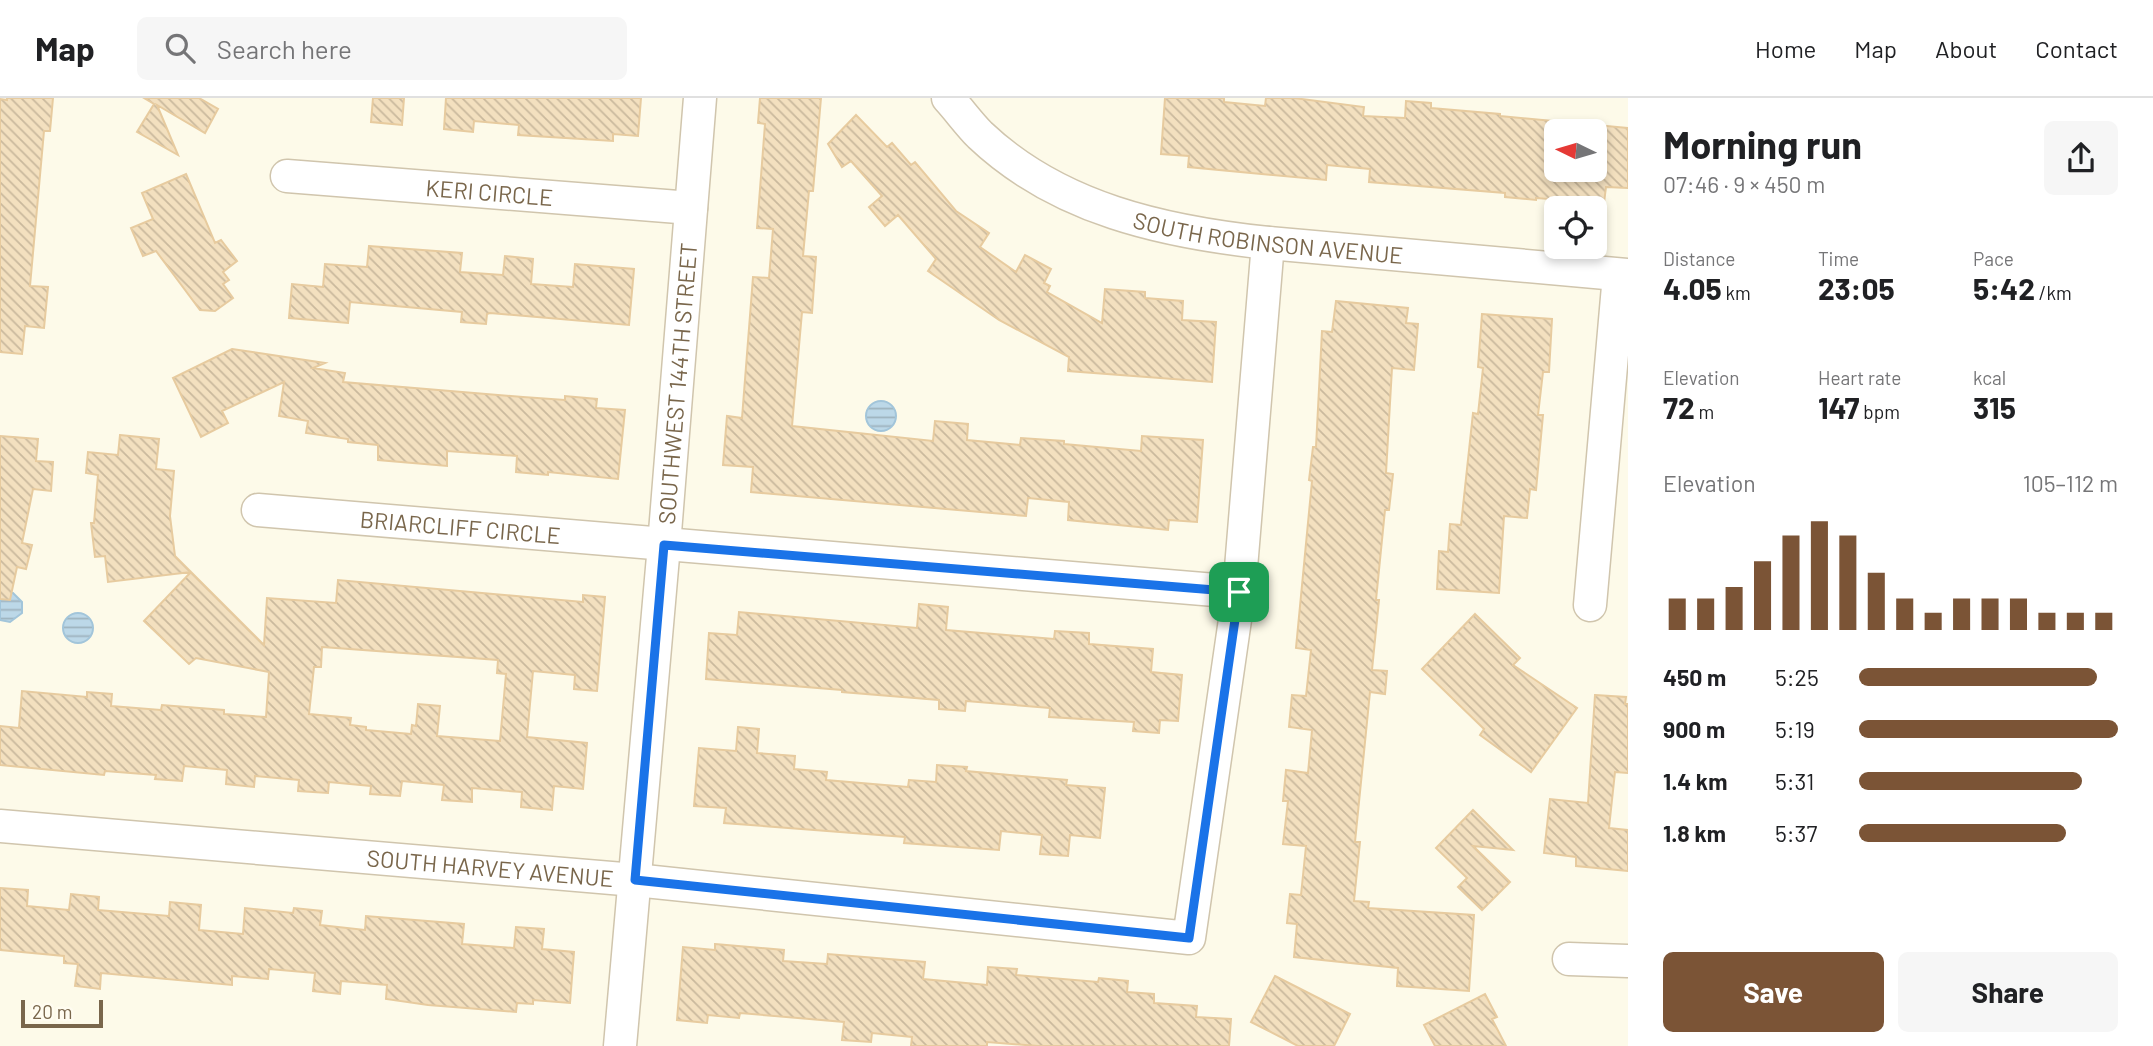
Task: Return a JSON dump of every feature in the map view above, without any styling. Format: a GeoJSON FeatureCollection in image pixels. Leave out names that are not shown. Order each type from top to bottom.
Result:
{"type":"FeatureCollection","features":[{"type":"Feature","properties":{"kind":"street","name":"SOUTHWEST 144TH STREET"},"geometry":{"type":"LineString","coordinates":[[620,1046],[700,98]]}},
{"type":"Feature","properties":{"kind":"street","name":"SOUTH ROBINSON AVENUE"},"geometry":{"type":"LineString","coordinates":[[948,98],[979,134],[1042,182],[1076,199],[1125,217],[1219,238],[1623,275]]}},
{"type":"Feature","properties":{"kind":"street","name":"KERI CIRCLE"},"geometry":{"type":"LineString","coordinates":[[287,176],[691,208]]}},
{"type":"Feature","properties":{"kind":"street"},"geometry":{"type":"LineString","coordinates":[[1239,592],[1268,243]]}},
{"type":"Feature","properties":{"kind":"street"},"geometry":{"type":"LineString","coordinates":[[1590,606],[1623,275]]}},
{"type":"Feature","properties":{"kind":"street","name":"BRIARCLIFF CIRCLE"},"geometry":{"type":"LineString","coordinates":[[258,510],[1239,592]]}},
{"type":"Feature","properties":{"kind":"street","name":"SOUTH HARVEY AVENUE"},"geometry":{"type":"LineString","coordinates":[[0,826],[635,880],[1189,938],[1239,592]]}},
{"type":"Feature","properties":{"kind":"street"},"geometry":{"type":"LineString","coordinates":[[1569,959],[1628,961]]}},
{"type":"Feature","properties":{"kind":"water"},"geometry":{"type":"Polygon","coordinates":[[[881,401],[887,402],[895,410],[895,422],[887,430],[881,431],[875,430],[867,422],[866,416],[867,410],[875,402],[881,401]]]}},
{"type":"Feature","properties":{"kind":"water"},"geometry":{"type":"Polygon","coordinates":[[[13,593],[22,602],[22,613],[10,622],[0,620],[0,594],[13,593]]]}},
{"type":"Feature","properties":{"kind":"water"},"geometry":{"type":"Polygon","coordinates":[[[78,613],[89,617],[93,628],[89,639],[78,643],[67,639],[63,628],[67,617],[78,613]]]}},
{"type":"Feature","properties":{"kind":"building"},"geometry":{"type":"Polygon","coordinates":[[[53,98],[50,131],[44,131],[30,286],[48,287],[44,328],[25,326],[22,354],[0,352],[0,99],[53,98]]]}},
{"type":"Feature","properties":{"kind":"building"},"geometry":{"type":"Polygon","coordinates":[[[144,98],[199,98],[218,109],[205,133],[157,105],[178,155],[137,132],[154,104],[144,98]]]}},
{"type":"Feature","properties":{"kind":"building"},"geometry":{"type":"Polygon","coordinates":[[[373,98],[404,98],[402,125],[371,122],[373,98]]]}},
{"type":"Feature","properties":{"kind":"building"},"geometry":{"type":"Polygon","coordinates":[[[446,98],[641,98],[638,136],[613,134],[613,141],[518,135],[519,125],[474,121],[473,132],[444,129],[446,98]]]}},
{"type":"Feature","properties":{"kind":"building"},"geometry":{"type":"Polygon","coordinates":[[[760,98],[821,98],[813,191],[809,191],[803,256],[816,257],[812,313],[802,312],[792,426],[933,441],[935,421],[968,424],[967,440],[1020,445],[1021,438],[1141,451],[1142,436],[1203,440],[1197,522],[1169,520],[1168,530],[1068,520],[1069,502],[1028,498],[1026,516],[751,492],[753,467],[723,465],[727,416],[742,418],[753,277],[769,278],[773,229],[757,228],[765,124],[758,123],[760,98]]]}},
{"type":"Feature","properties":{"kind":"building"},"geometry":{"type":"Polygon","coordinates":[[[1165,98],[1224,98],[1224,102],[1265,106],[1266,98],[1294,98],[1364,107],[1363,116],[1405,118],[1406,101],[1431,103],[1431,108],[1544,120],[1544,182],[1607,182],[1607,126],[1628,128],[1628,188],[1606,187],[1605,196],[1544,196],[1544,199],[1536,200],[1505,197],[1505,193],[1369,182],[1370,169],[1327,165],[1326,180],[1188,167],[1189,156],[1161,154],[1165,98]]]}},
{"type":"Feature","properties":{"kind":"building"},"geometry":{"type":"Polygon","coordinates":[[[856,115],[887,147],[892,143],[911,165],[915,162],[956,211],[989,233],[980,247],[1016,272],[1025,255],[1051,269],[1044,283],[1050,286],[1047,292],[1102,323],[1105,289],[1145,292],[1145,298],[1183,301],[1182,320],[1216,322],[1212,382],[1068,371],[1069,357],[999,320],[928,271],[936,259],[898,215],[885,226],[869,207],[882,196],[851,161],[842,167],[828,144],[856,115]]]}},
{"type":"Feature","properties":{"kind":"building"},"geometry":{"type":"Polygon","coordinates":[[[186,174],[215,243],[221,240],[237,261],[223,272],[229,280],[223,284],[233,298],[215,311],[200,310],[156,251],[143,256],[131,228],[153,219],[142,193],[186,174]]]}},
{"type":"Feature","properties":{"kind":"building"},"geometry":{"type":"Polygon","coordinates":[[[369,246],[462,253],[460,272],[503,275],[505,256],[533,259],[531,284],[573,287],[575,264],[634,269],[629,325],[490,313],[487,314],[486,324],[461,322],[462,312],[350,302],[348,323],[289,318],[292,284],[323,287],[325,264],[367,267],[369,246]]]}},
{"type":"Feature","properties":{"kind":"building"},"geometry":{"type":"Polygon","coordinates":[[[1336,301],[1408,308],[1406,323],[1418,324],[1414,370],[1392,368],[1386,473],[1393,474],[1389,510],[1385,510],[1372,670],[1387,671],[1385,694],[1370,692],[1355,842],[1360,842],[1354,901],[1369,902],[1368,908],[1474,915],[1469,991],[1397,986],[1398,968],[1294,957],[1297,924],[1287,923],[1290,894],[1301,895],[1306,846],[1283,844],[1288,801],[1283,801],[1286,770],[1308,773],[1312,730],[1289,727],[1292,695],[1306,696],[1311,650],[1296,648],[1312,481],[1309,480],[1313,447],[1316,447],[1322,331],[1332,332],[1336,301]]]}},
{"type":"Feature","properties":{"kind":"building"},"geometry":{"type":"Polygon","coordinates":[[[1482,314],[1552,319],[1549,372],[1543,372],[1538,415],[1543,415],[1536,490],[1530,489],[1527,518],[1504,516],[1499,593],[1437,589],[1439,551],[1448,552],[1450,524],[1461,525],[1473,413],[1478,414],[1483,368],[1478,367],[1482,314]]]}},
{"type":"Feature","properties":{"kind":"building"},"geometry":{"type":"Polygon","coordinates":[[[232,349],[325,363],[313,368],[345,373],[343,382],[565,400],[565,396],[597,399],[596,408],[625,410],[618,479],[548,472],[548,475],[516,472],[517,456],[447,451],[447,466],[378,460],[378,445],[306,433],[308,421],[279,416],[284,382],[222,411],[228,423],[201,437],[173,378],[232,349]]]}},
{"type":"Feature","properties":{"kind":"building"},"geometry":{"type":"Polygon","coordinates":[[[120,435],[159,439],[156,469],[174,471],[170,516],[175,556],[191,572],[108,582],[105,556],[95,557],[91,523],[94,523],[98,475],[86,473],[88,452],[118,455],[120,435]]]}},
{"type":"Feature","properties":{"kind":"building"},"geometry":{"type":"Polygon","coordinates":[[[0,436],[38,439],[36,461],[53,462],[51,491],[33,489],[22,543],[32,545],[26,569],[17,567],[10,600],[0,599],[0,436]]]}},
{"type":"Feature","properties":{"kind":"building"},"geometry":{"type":"Polygon","coordinates":[[[191,572],[264,645],[267,598],[336,603],[338,580],[583,602],[583,595],[605,597],[597,691],[574,689],[575,675],[533,671],[527,737],[587,743],[583,789],[554,786],[552,810],[521,807],[522,792],[472,788],[472,802],[442,800],[444,785],[402,781],[400,796],[370,794],[371,786],[329,782],[328,793],[298,791],[299,780],[255,776],[254,787],[226,784],[227,770],[184,766],[182,781],[155,779],[156,775],[105,771],[104,775],[0,765],[0,726],[19,728],[22,691],[87,697],[87,692],[112,694],[111,706],[161,710],[162,705],[224,710],[224,714],[266,717],[269,672],[196,658],[189,664],[144,621],[191,572]],[[322,647],[321,667],[314,667],[309,714],[351,718],[350,725],[366,727],[366,730],[411,734],[412,725],[416,726],[418,704],[440,706],[437,736],[500,741],[506,674],[497,673],[498,660],[322,647]]]}},
{"type":"Feature","properties":{"kind":"building"},"geometry":{"type":"Polygon","coordinates":[[[919,604],[948,607],[946,630],[1054,639],[1055,631],[1089,633],[1089,644],[1153,649],[1151,672],[1182,675],[1178,721],[1160,720],[1159,733],[1133,731],[1134,722],[1049,717],[1050,708],[966,701],[965,711],[939,709],[939,700],[706,679],[709,633],[737,635],[739,612],[917,628],[919,604]]]}},
{"type":"Feature","properties":{"kind":"building"},"geometry":{"type":"Polygon","coordinates":[[[1475,614],[1520,658],[1513,665],[1577,708],[1531,772],[1480,735],[1484,729],[1422,669],[1475,614]]]}},
{"type":"Feature","properties":{"kind":"building"},"geometry":{"type":"Polygon","coordinates":[[[1595,695],[1626,697],[1625,704],[1628,704],[1628,773],[1615,772],[1609,828],[1628,830],[1628,871],[1576,866],[1576,857],[1544,853],[1550,799],[1588,803],[1595,695]]]}},
{"type":"Feature","properties":{"kind":"building"},"geometry":{"type":"Polygon","coordinates":[[[738,727],[759,729],[757,753],[795,756],[794,769],[827,772],[826,780],[908,787],[909,780],[936,782],[937,765],[967,767],[966,771],[1067,780],[1066,785],[1105,788],[1100,838],[1070,835],[1068,856],[1040,854],[1042,835],[1001,831],[999,850],[904,843],[905,837],[724,823],[726,808],[694,806],[699,748],[736,751],[738,727]]]}},
{"type":"Feature","properties":{"kind":"building"},"geometry":{"type":"Polygon","coordinates":[[[1473,810],[1513,850],[1473,846],[1510,882],[1482,910],[1458,887],[1467,878],[1436,848],[1473,810]]]}},
{"type":"Feature","properties":{"kind":"building"},"geometry":{"type":"Polygon","coordinates":[[[0,888],[28,890],[27,906],[69,910],[71,894],[99,897],[98,910],[169,916],[170,902],[201,905],[199,930],[243,934],[245,908],[293,913],[294,908],[322,911],[320,925],[365,930],[366,916],[464,924],[462,944],[514,948],[516,927],[544,929],[542,949],[574,952],[570,1003],[533,1000],[533,1004],[517,1003],[516,1012],[428,1005],[386,999],[387,985],[341,981],[340,994],[313,991],[315,973],[269,969],[268,979],[232,976],[232,985],[101,973],[100,989],[75,986],[78,964],[64,963],[64,956],[0,950],[0,888]]]}},
{"type":"Feature","properties":{"kind":"building"},"geometry":{"type":"Polygon","coordinates":[[[715,944],[784,950],[783,961],[827,964],[828,954],[925,962],[923,979],[987,985],[988,967],[1017,969],[1016,975],[1098,982],[1099,978],[1128,981],[1127,992],[1154,994],[1154,1003],[1197,1006],[1196,1017],[1231,1019],[1229,1046],[1038,1046],[987,1042],[987,1046],[911,1046],[912,1037],[872,1033],[871,1042],[842,1040],[844,1022],[740,1013],[739,1018],[708,1015],[707,1023],[677,1020],[683,947],[715,950],[715,944]]]}},
{"type":"Feature","properties":{"kind":"building"},"geometry":{"type":"Polygon","coordinates":[[[1275,976],[1350,1014],[1334,1046],[1298,1046],[1251,1022],[1275,976]]]}},
{"type":"Feature","properties":{"kind":"building"},"geometry":{"type":"Polygon","coordinates":[[[1485,994],[1497,1017],[1492,1019],[1506,1046],[1435,1046],[1424,1025],[1485,994]]]}},
{"type":"Feature","properties":{"kind":"route"},"geometry":{"type":"LineString","coordinates":[[664,545],[1239,592],[1189,938],[635,880],[664,545]]}}]}
